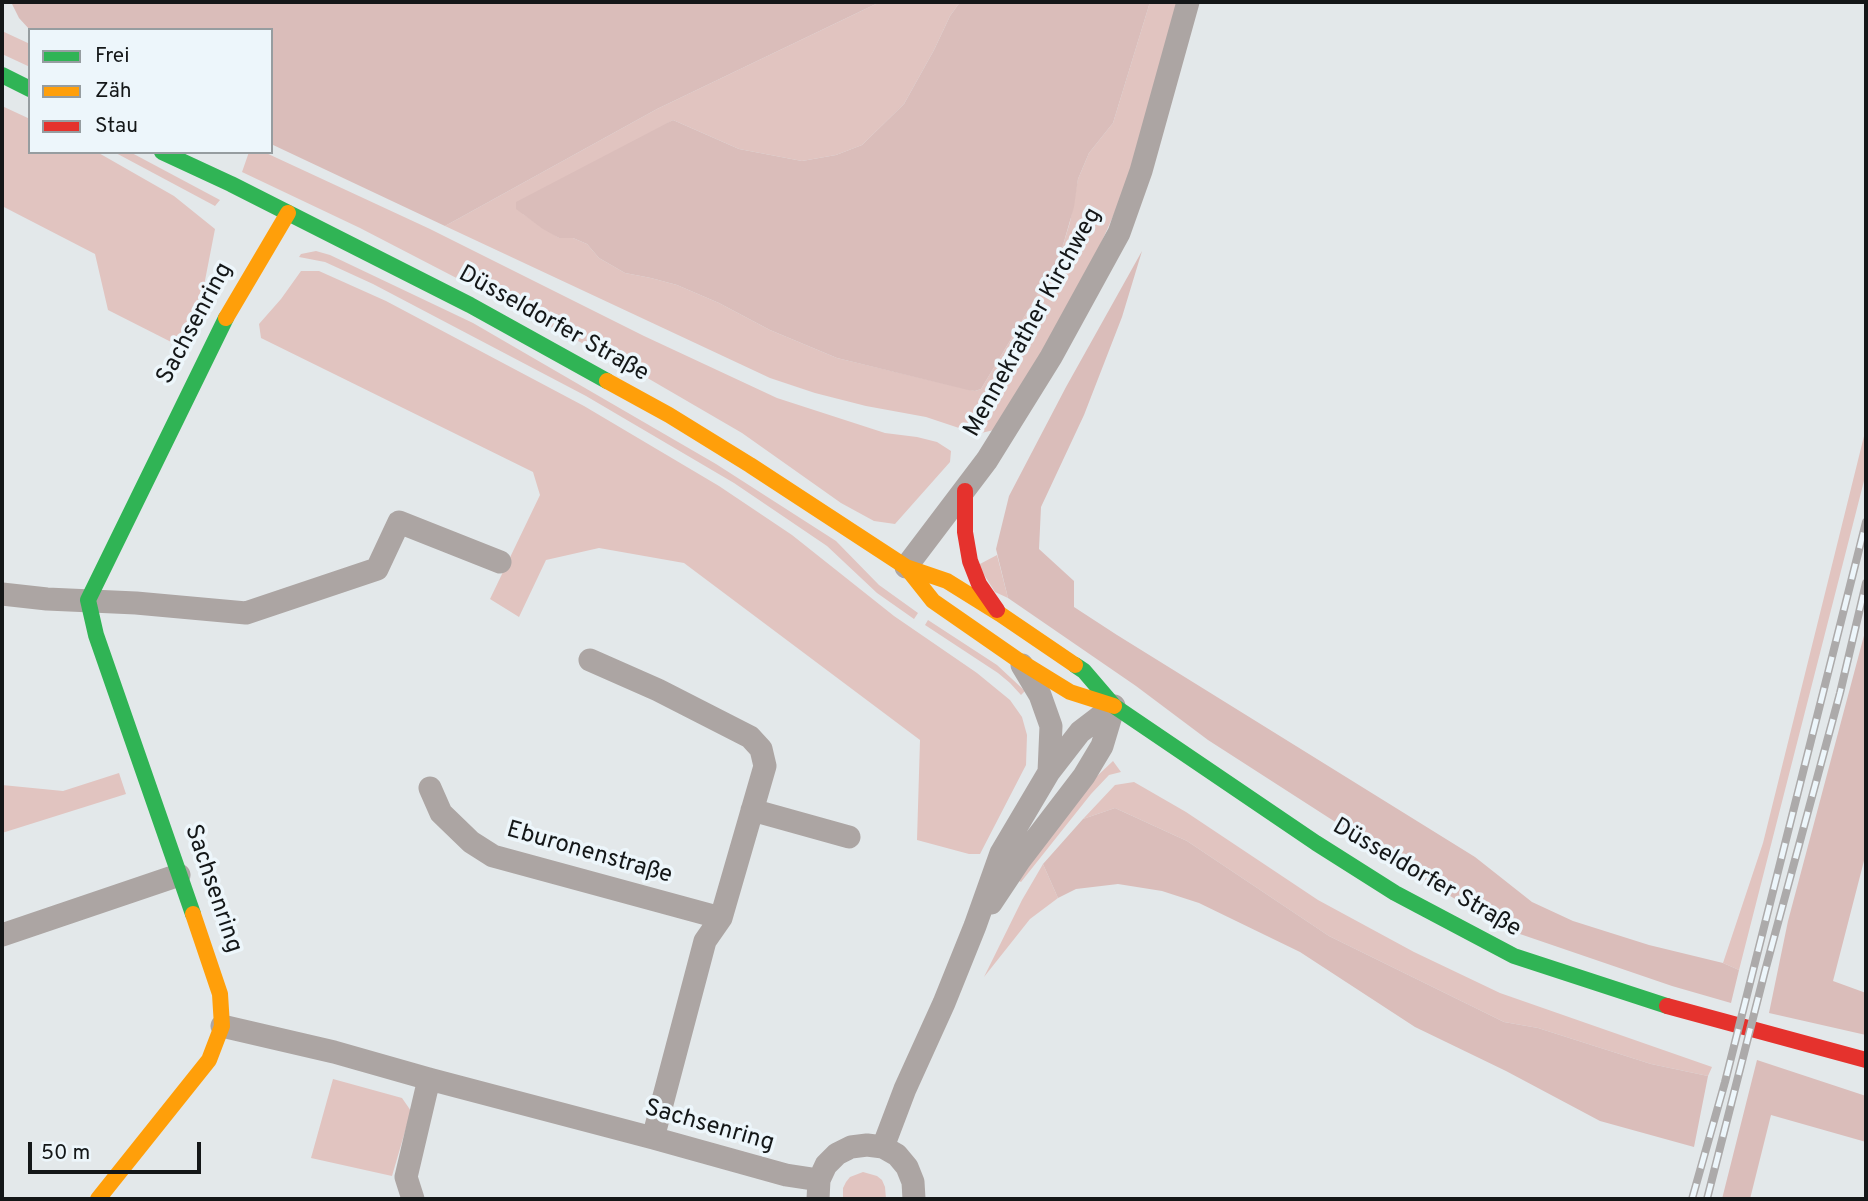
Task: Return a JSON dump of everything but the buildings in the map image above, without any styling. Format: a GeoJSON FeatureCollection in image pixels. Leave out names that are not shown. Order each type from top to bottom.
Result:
{"type":"FeatureCollection","features":[{"type":"Feature","properties":{"kind":"main road"},"geometry":{"type":"LineString","coordinates":[[2,75],[28,88]]}},
{"type":"Feature","properties":{"kind":"main road","name":"Düsseldorfer Straße"},"geometry":{"type":"LineString","coordinates":[[166,154],[470,304],[669,415],[906,568],[947,581],[1084,671],[1114,706],[1316,843],[1395,893],[1514,956],[1675,1009],[1866,1060]]}},
{"type":"Feature","properties":{"kind":"main road","name":"Sachsenring"},"geometry":{"type":"LineString","coordinates":[[222,1026],[220,994],[96,635],[88,600],[223,323],[288,213]]}},
{"type":"Feature","properties":{"kind":"main road"},"geometry":{"type":"LineString","coordinates":[[965,491],[965,532],[970,561],[979,584],[1000,614]]}},
{"type":"Feature","properties":{"kind":"main road","name":"Düsseldorfer Straße"},"geometry":{"type":"LineString","coordinates":[[906,568],[933,601],[1018,660],[1070,692],[1114,706]]}},
{"type":"Feature","properties":{"kind":"main road"},"geometry":{"type":"LineString","coordinates":[[98,1199],[209,1060],[222,1026]]}},
{"type":"Feature","properties":{"kind":"street","name":"Mennekrather Kirchweg"},"geometry":{"type":"LineString","coordinates":[[906,568],[987,460],[1051,356],[1119,233],[1141,171],[1188,2]]}},
{"type":"Feature","properties":{"kind":"street"},"geometry":{"type":"LineString","coordinates":[[2,594],[246,613],[377,569],[399,522],[500,562]]}},
{"type":"Feature","properties":{"kind":"street"},"geometry":{"type":"LineString","coordinates":[[590,660],[658,690],[750,737],[761,749],[765,766],[721,918],[705,942],[653,1138]]}},
{"type":"Feature","properties":{"kind":"street"},"geometry":{"type":"LineString","coordinates":[[1018,660],[1040,695],[1051,726],[1049,772]]}},
{"type":"Feature","properties":{"kind":"street"},"geometry":{"type":"LineString","coordinates":[[883,1147],[975,926],[1001,853],[1049,772],[1080,732],[1114,706]]}},
{"type":"Feature","properties":{"kind":"street"},"geometry":{"type":"LineString","coordinates":[[975,926],[1019,861],[1084,776],[1101,746],[1114,706]]}},
{"type":"Feature","properties":{"kind":"street","name":"Eburonenstraße"},"geometry":{"type":"LineString","coordinates":[[430,788],[441,813],[471,842],[493,856],[721,918]]}},
{"type":"Feature","properties":{"kind":"street"},"geometry":{"type":"LineString","coordinates":[[752,810],[849,836]]}},
{"type":"Feature","properties":{"kind":"street"},"geometry":{"type":"LineString","coordinates":[[2,935],[179,875]]}},
{"type":"Feature","properties":{"kind":"street","name":"Sachsenring"},"geometry":{"type":"LineString","coordinates":[[222,1026],[334,1052],[653,1138],[786,1175],[818,1190]]}},
{"type":"Feature","properties":{"kind":"street"},"geometry":{"type":"LineString","coordinates":[[413,1199],[406,1177],[429,1079]]}},
{"type":"Feature","properties":{"kind":"street"},"geometry":{"type":"LineString","coordinates":[[818,1190],[826,1165],[837,1154],[851,1147],[867,1144],[883,1147],[897,1155],[907,1167],[913,1182],[914,1199]]}},
{"type":"Feature","properties":{"kind":"shaded area"},"geometry":{"type":"Polygon","coordinates":[[[11,2],[880,2],[657,109],[445,226],[273,145],[273,28],[28,28],[19,18],[11,2]]]}},
{"type":"Feature","properties":{"kind":"shaded area"},"geometry":{"type":"Polygon","coordinates":[[[880,2],[960,2],[904,104],[862,145],[836,155],[802,161],[739,149],[673,120],[523,214],[559,238],[573,238],[587,244],[599,258],[625,273],[677,285],[770,330],[837,358],[975,391],[981,389],[1053,269],[1070,222],[1078,179],[1089,153],[1113,123],[1150,2],[1179,2],[1129,181],[1092,263],[1054,332],[994,430],[977,434],[926,417],[866,406],[770,378],[445,226],[657,109],[880,2]]]}},
{"type":"Feature","properties":{"kind":"shaded area"},"geometry":{"type":"Polygon","coordinates":[[[960,2],[1150,2],[1113,123],[1089,153],[1078,179],[1074,207],[1053,269],[981,389],[968,390],[837,358],[770,330],[677,285],[625,273],[599,258],[587,244],[573,238],[559,238],[516,209],[516,202],[673,120],[739,149],[802,161],[836,155],[862,145],[904,104],[960,2]]]}},
{"type":"Feature","properties":{"kind":"shaded area"},"geometry":{"type":"Polygon","coordinates":[[[2,31],[28,43],[28,66],[2,54],[2,31]]]}},
{"type":"Feature","properties":{"kind":"shaded area"},"geometry":{"type":"Polygon","coordinates":[[[2,106],[28,118],[28,154],[100,154],[174,196],[215,229],[201,301],[181,347],[108,310],[95,254],[2,206],[2,106]]]}},
{"type":"Feature","properties":{"kind":"shaded area"},"geometry":{"type":"Polygon","coordinates":[[[118,154],[134,154],[220,200],[215,206],[118,154]]]}},
{"type":"Feature","properties":{"kind":"shaded area"},"geometry":{"type":"Polygon","coordinates":[[[248,154],[268,154],[430,229],[644,336],[777,398],[885,433],[937,442],[951,451],[950,462],[895,524],[874,521],[841,503],[742,433],[632,369],[360,228],[242,172],[248,154]]]}},
{"type":"Feature","properties":{"kind":"shaded area"},"geometry":{"type":"Polygon","coordinates":[[[316,251],[330,255],[473,323],[716,464],[836,541],[879,585],[918,613],[914,619],[877,593],[827,546],[734,483],[586,396],[373,284],[325,262],[299,257],[301,254],[316,251]]]}},
{"type":"Feature","properties":{"kind":"shaded area"},"geometry":{"type":"Polygon","coordinates":[[[1142,251],[1122,317],[1084,415],[1041,507],[1039,549],[1074,581],[1074,607],[1475,857],[1532,902],[1573,921],[1649,945],[1723,963],[1739,970],[1731,1003],[1672,986],[1517,933],[1455,899],[1208,740],[1136,686],[1008,598],[996,549],[1009,496],[1142,251]]]}},
{"type":"Feature","properties":{"kind":"shaded area"},"geometry":{"type":"Polygon","coordinates":[[[301,271],[319,271],[386,301],[584,406],[719,486],[792,535],[894,616],[977,673],[1010,700],[1022,717],[1027,735],[1026,765],[980,854],[969,854],[917,840],[920,740],[684,563],[599,548],[546,560],[519,617],[490,599],[540,495],[533,472],[261,338],[259,324],[301,271]]]}},
{"type":"Feature","properties":{"kind":"shaded area"},"geometry":{"type":"Polygon","coordinates":[[[1866,428],[1866,473],[1739,970],[1723,963],[1763,843],[1866,428]]]}},
{"type":"Feature","properties":{"kind":"shaded area"},"geometry":{"type":"Polygon","coordinates":[[[997,555],[1008,598],[995,592],[978,565],[997,555]]]}},
{"type":"Feature","properties":{"kind":"shaded area"},"geometry":{"type":"Polygon","coordinates":[[[928,620],[997,665],[1025,691],[1021,695],[998,673],[925,625],[928,620]]]}},
{"type":"Feature","properties":{"kind":"shaded area"},"geometry":{"type":"Polygon","coordinates":[[[1866,628],[1866,853],[1833,981],[1866,993],[1866,1035],[1769,1013],[1788,921],[1866,628]]]}},
{"type":"Feature","properties":{"kind":"shaded area"},"geometry":{"type":"Polygon","coordinates":[[[1113,761],[1121,772],[1109,775],[1021,882],[1015,879],[1094,779],[1113,761]]]}},
{"type":"Feature","properties":{"kind":"shaded area"},"geometry":{"type":"Polygon","coordinates":[[[119,773],[126,794],[2,833],[2,785],[63,791],[119,773]]]}},
{"type":"Feature","properties":{"kind":"shaded area"},"geometry":{"type":"Polygon","coordinates":[[[1134,782],[1186,812],[1318,900],[1414,952],[1500,993],[1712,1067],[1708,1076],[1651,1064],[1538,1028],[1504,1022],[1329,936],[1187,841],[1115,808],[1083,819],[1115,785],[1134,782]]]}},
{"type":"Feature","properties":{"kind":"shaded area"},"geometry":{"type":"Polygon","coordinates":[[[1115,808],[1187,841],[1329,936],[1504,1022],[1538,1028],[1651,1064],[1708,1076],[1694,1147],[1600,1121],[1415,1027],[1300,952],[1199,903],[1162,891],[1118,884],[1076,889],[1058,898],[1043,864],[1083,819],[1115,808]]]}},
{"type":"Feature","properties":{"kind":"shaded area"},"geometry":{"type":"Polygon","coordinates":[[[1043,864],[1058,898],[1030,919],[984,977],[1022,900],[1043,864]]]}},
{"type":"Feature","properties":{"kind":"shaded area"},"geometry":{"type":"Polygon","coordinates":[[[1757,1060],[1866,1096],[1866,1142],[1771,1115],[1750,1199],[1722,1199],[1757,1060]]]}},
{"type":"Feature","properties":{"kind":"shaded area"},"geometry":{"type":"Polygon","coordinates":[[[333,1079],[402,1098],[411,1111],[392,1176],[311,1158],[333,1079]]]}},
{"type":"Feature","properties":{"kind":"shaded area"},"geometry":{"type":"Polygon","coordinates":[[[863,1172],[882,1180],[886,1199],[843,1199],[846,1182],[850,1177],[863,1172]]]}},
{"type":"Feature","properties":{"kind":"railway"},"geometry":{"type":"LineString","coordinates":[[1692,1199],[1725,1082],[1866,522]]}},
{"type":"Feature","properties":{"kind":"railway"},"geometry":{"type":"LineString","coordinates":[[1707,1199],[1840,693],[1866,583]]}},
{"type":"Feature","properties":{"kind":"traffic: fast"},"geometry":{"type":"LineString","coordinates":[[2,75],[28,88]]}},
{"type":"Feature","properties":{"kind":"traffic: fast"},"geometry":{"type":"LineString","coordinates":[[166,154],[470,305],[607,381]]}},
{"type":"Feature","properties":{"kind":"traffic: fast"},"geometry":{"type":"LineString","coordinates":[[193,914],[96,635],[88,600],[226,318]]}},
{"type":"Feature","properties":{"kind":"traffic: fast"},"geometry":{"type":"LineString","coordinates":[[1075,665],[1084,671],[1114,706],[1316,843],[1395,893],[1514,956],[1667,1006]]}},
{"type":"Feature","properties":{"kind":"traffic: slow"},"geometry":{"type":"LineString","coordinates":[[226,318],[288,213]]}},
{"type":"Feature","properties":{"kind":"traffic: slow"},"geometry":{"type":"LineString","coordinates":[[607,381],[750,465],[906,567],[947,581],[1075,665]]}},
{"type":"Feature","properties":{"kind":"traffic: slow"},"geometry":{"type":"LineString","coordinates":[[906,567],[933,601],[1018,660],[1070,692],[1114,706]]}},
{"type":"Feature","properties":{"kind":"traffic: slow"},"geometry":{"type":"LineString","coordinates":[[98,1199],[209,1060],[222,1026],[220,994],[193,914]]}},
{"type":"Feature","properties":{"kind":"traffic: jam"},"geometry":{"type":"LineString","coordinates":[[965,491],[965,532],[970,561],[979,584],[997,610]]}},
{"type":"Feature","properties":{"kind":"traffic: jam"},"geometry":{"type":"LineString","coordinates":[[1667,1006],[1866,1060]]}}]}
